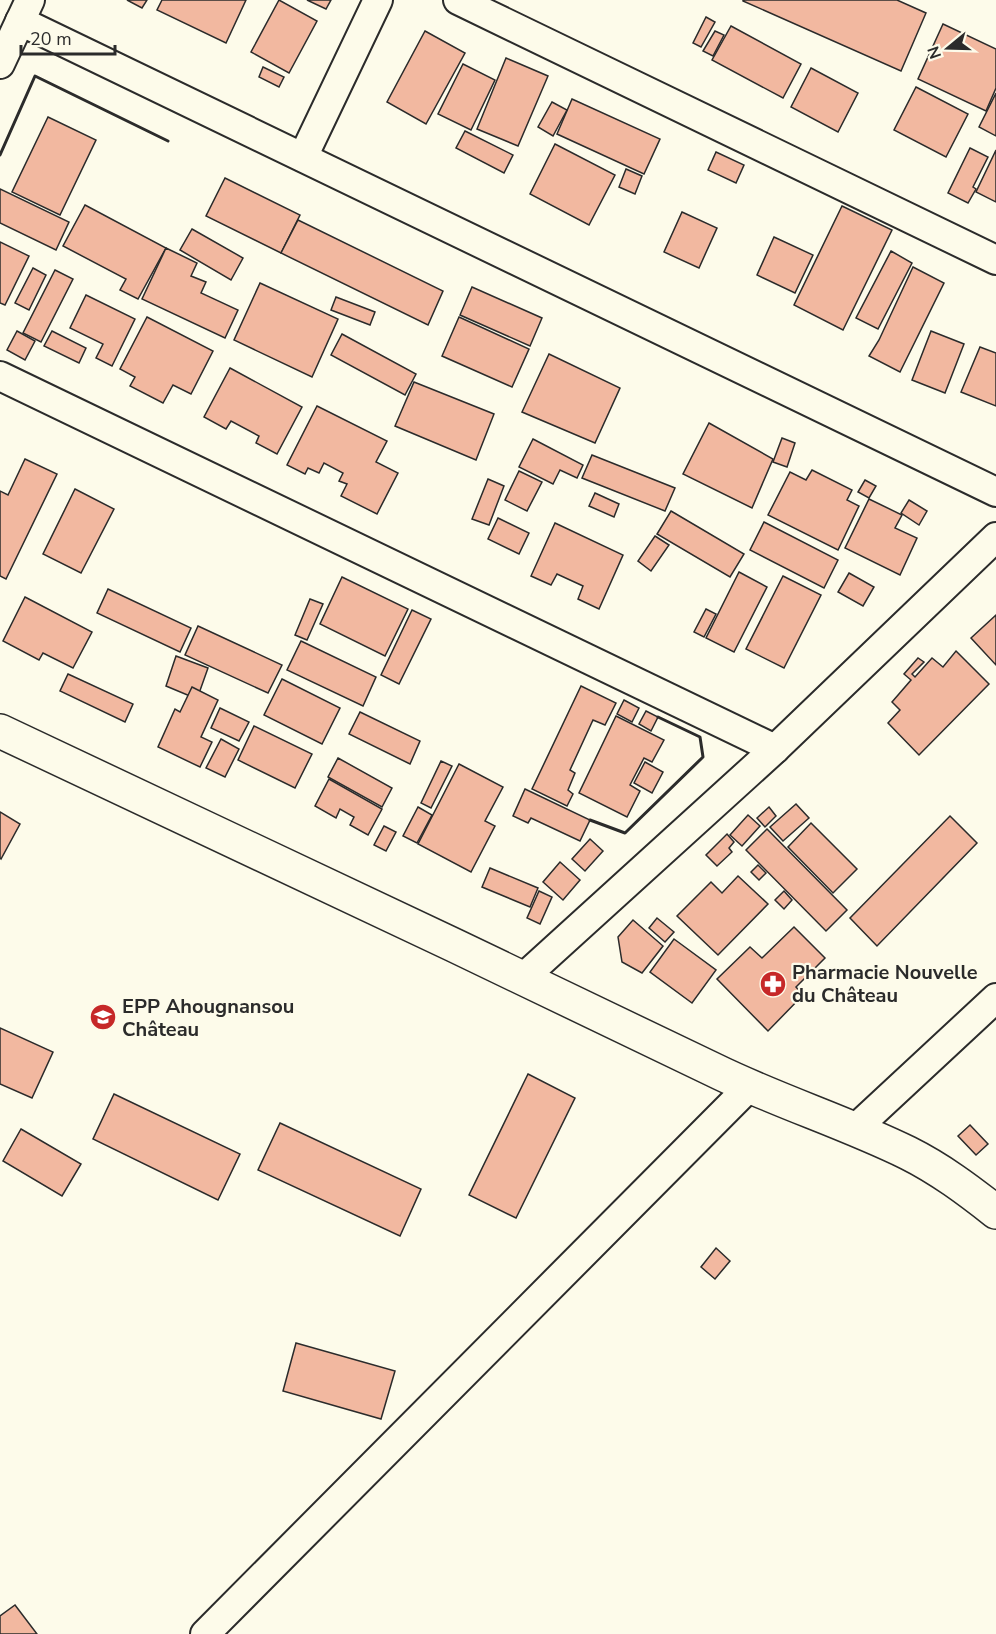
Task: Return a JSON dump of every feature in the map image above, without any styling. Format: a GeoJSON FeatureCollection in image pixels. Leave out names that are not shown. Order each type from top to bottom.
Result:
{"type":"FeatureCollection","features":[{"type":"Feature","properties":{"kind":"street"},"geometry":{"type":"LineString","coordinates":[[303,157],[378,0]]}},
{"type":"Feature","properties":{"kind":"street"},"geometry":{"type":"LineString","coordinates":[[458,0],[996,260]]}},
{"type":"Feature","properties":{"kind":"street"},"geometry":{"type":"LineString","coordinates":[[0,64],[25,10],[303,157],[996,492]]}},
{"type":"Feature","properties":{"kind":"street"},"geometry":{"type":"LineString","coordinates":[[0,376],[775,749]]}},
{"type":"Feature","properties":{"kind":"street"},"geometry":{"type":"LineString","coordinates":[[524,977],[775,749],[996,537]]}},
{"type":"Feature","properties":{"kind":"street"},"geometry":{"type":"LineString","coordinates":[[0,731],[524,977],[749,1087],[855,1129],[910,1154],[954,1179],[996,1212]]}},
{"type":"Feature","properties":{"kind":"street"},"geometry":{"type":"LineString","coordinates":[[855,1129],[996,998]]}},
{"type":"Feature","properties":{"kind":"street"},"geometry":{"type":"LineString","coordinates":[[205,1634],[749,1087]]}},
{"type":"Feature","properties":{"kind":"building"},"geometry":{"type":"Polygon","coordinates":[[[127,0],[147,0],[142,8],[127,0]]]}},
{"type":"Feature","properties":{"kind":"building"},"geometry":{"type":"Polygon","coordinates":[[[162,0],[246,0],[226,43],[157,10],[162,0]]]}},
{"type":"Feature","properties":{"kind":"building"},"geometry":{"type":"Polygon","coordinates":[[[279,0],[317,21],[289,73],[251,52],[279,0]]]}},
{"type":"Feature","properties":{"kind":"building"},"geometry":{"type":"Polygon","coordinates":[[[307,0],[331,0],[326,9],[307,0]]]}},
{"type":"Feature","properties":{"kind":"building"},"geometry":{"type":"Polygon","coordinates":[[[743,0],[897,0],[926,13],[901,71],[743,0]]]}},
{"type":"Feature","properties":{"kind":"building"},"geometry":{"type":"Polygon","coordinates":[[[706,17],[715,22],[701,47],[693,43],[706,17]]]}},
{"type":"Feature","properties":{"kind":"building"},"geometry":{"type":"Polygon","coordinates":[[[943,24],[996,49],[996,88],[986,111],[918,79],[943,24]]]}},
{"type":"Feature","properties":{"kind":"building"},"geometry":{"type":"Polygon","coordinates":[[[731,26],[801,64],[783,98],[712,60],[731,26]]]}},
{"type":"Feature","properties":{"kind":"building"},"geometry":{"type":"Polygon","coordinates":[[[425,31],[465,53],[426,124],[387,102],[425,31]]]}},
{"type":"Feature","properties":{"kind":"building"},"geometry":{"type":"Polygon","coordinates":[[[715,31],[724,35],[713,56],[703,51],[715,31]]]}},
{"type":"Feature","properties":{"kind":"building"},"geometry":{"type":"Polygon","coordinates":[[[506,58],[548,76],[518,146],[477,129],[506,58]]]}},
{"type":"Feature","properties":{"kind":"building"},"geometry":{"type":"Polygon","coordinates":[[[463,64],[495,80],[471,130],[438,114],[463,64]]]}},
{"type":"Feature","properties":{"kind":"building"},"geometry":{"type":"Polygon","coordinates":[[[263,67],[284,77],[279,87],[259,77],[263,67]]]}},
{"type":"Feature","properties":{"kind":"building"},"geometry":{"type":"Polygon","coordinates":[[[811,68],[858,93],[838,132],[791,107],[811,68]]]}},
{"type":"Feature","properties":{"kind":"building"},"geometry":{"type":"Polygon","coordinates":[[[916,87],[968,114],[946,157],[894,130],[916,87]]]}},
{"type":"Feature","properties":{"kind":"building"},"geometry":{"type":"Polygon","coordinates":[[[996,93],[996,136],[979,127],[996,93]]]}},
{"type":"Feature","properties":{"kind":"building"},"geometry":{"type":"Polygon","coordinates":[[[572,99],[660,139],[644,174],[557,134],[572,99]]]}},
{"type":"Feature","properties":{"kind":"building"},"geometry":{"type":"Polygon","coordinates":[[[552,102],[567,110],[553,136],[538,127],[552,102]]]}},
{"type":"Feature","properties":{"kind":"building"},"geometry":{"type":"Polygon","coordinates":[[[48,117],[96,140],[60,215],[12,192],[48,117]]]}},
{"type":"Feature","properties":{"kind":"building"},"geometry":{"type":"Polygon","coordinates":[[[465,131],[513,155],[504,173],[456,148],[465,131]]]}},
{"type":"Feature","properties":{"kind":"building"},"geometry":{"type":"Polygon","coordinates":[[[555,144],[615,175],[589,225],[530,194],[555,144]]]}},
{"type":"Feature","properties":{"kind":"building"},"geometry":{"type":"Polygon","coordinates":[[[970,148],[988,157],[968,203],[948,193],[970,148]]]}},
{"type":"Feature","properties":{"kind":"building"},"geometry":{"type":"Polygon","coordinates":[[[996,150],[996,202],[976,192],[996,150]]]}},
{"type":"Feature","properties":{"kind":"building"},"geometry":{"type":"Polygon","coordinates":[[[716,152],[744,165],[736,183],[708,170],[716,152]]]}},
{"type":"Feature","properties":{"kind":"building"},"geometry":{"type":"Polygon","coordinates":[[[626,169],[642,176],[635,194],[619,187],[626,169]]]}},
{"type":"Feature","properties":{"kind":"building"},"geometry":{"type":"Polygon","coordinates":[[[225,178],[300,215],[281,253],[206,216],[225,178]]]}},
{"type":"Feature","properties":{"kind":"building"},"geometry":{"type":"Polygon","coordinates":[[[0,189],[69,222],[56,250],[0,223],[0,189]]]}},
{"type":"Feature","properties":{"kind":"building"},"geometry":{"type":"Polygon","coordinates":[[[85,205],[166,248],[138,299],[120,290],[126,279],[63,246],[85,205]]]}},
{"type":"Feature","properties":{"kind":"building"},"geometry":{"type":"Polygon","coordinates":[[[842,206],[892,230],[843,330],[794,305],[842,206]]]}},
{"type":"Feature","properties":{"kind":"building"},"geometry":{"type":"Polygon","coordinates":[[[682,212],[717,228],[699,268],[664,252],[682,212]]]}},
{"type":"Feature","properties":{"kind":"building"},"geometry":{"type":"Polygon","coordinates":[[[298,220],[443,291],[428,325],[281,253],[298,220]]]}},
{"type":"Feature","properties":{"kind":"building"},"geometry":{"type":"Polygon","coordinates":[[[192,229],[243,258],[231,280],[180,250],[192,229]]]}},
{"type":"Feature","properties":{"kind":"building"},"geometry":{"type":"Polygon","coordinates":[[[774,237],[813,255],[795,293],[757,275],[774,237]]]}},
{"type":"Feature","properties":{"kind":"building"},"geometry":{"type":"Polygon","coordinates":[[[0,242],[29,256],[5,305],[0,303],[0,242]]]}},
{"type":"Feature","properties":{"kind":"building"},"geometry":{"type":"Polygon","coordinates":[[[166,248],[197,263],[191,276],[206,282],[201,293],[238,310],[225,338],[142,299],[166,248]]]}},
{"type":"Feature","properties":{"kind":"building"},"geometry":{"type":"Polygon","coordinates":[[[891,251],[912,263],[878,329],[856,318],[891,251]]]}},
{"type":"Feature","properties":{"kind":"building"},"geometry":{"type":"Polygon","coordinates":[[[913,267],[944,283],[900,372],[869,356],[879,340],[913,267]]]}},
{"type":"Feature","properties":{"kind":"building"},"geometry":{"type":"Polygon","coordinates":[[[33,268],[46,275],[29,310],[15,303],[33,268]]]}},
{"type":"Feature","properties":{"kind":"building"},"geometry":{"type":"Polygon","coordinates":[[[55,270],[73,279],[41,342],[23,333],[55,270]]]}},
{"type":"Feature","properties":{"kind":"building"},"geometry":{"type":"Polygon","coordinates":[[[260,283],[338,319],[312,377],[234,340],[260,283]]]}},
{"type":"Feature","properties":{"kind":"building"},"geometry":{"type":"Polygon","coordinates":[[[472,287],[542,318],[530,346],[460,315],[472,287]]]}},
{"type":"Feature","properties":{"kind":"building"},"geometry":{"type":"Polygon","coordinates":[[[86,295],[135,319],[112,366],[96,358],[103,344],[70,328],[86,295]]]}},
{"type":"Feature","properties":{"kind":"building"},"geometry":{"type":"Polygon","coordinates":[[[336,297],[375,312],[370,325],[331,310],[336,297]]]}},
{"type":"Feature","properties":{"kind":"building"},"geometry":{"type":"Polygon","coordinates":[[[147,317],[213,351],[191,394],[173,385],[163,403],[130,386],[135,377],[120,369],[147,317]]]}},
{"type":"Feature","properties":{"kind":"building"},"geometry":{"type":"Polygon","coordinates":[[[459,317],[529,349],[512,387],[442,356],[459,317]]]}},
{"type":"Feature","properties":{"kind":"building"},"geometry":{"type":"Polygon","coordinates":[[[17,331],[35,341],[25,360],[7,350],[17,331]]]}},
{"type":"Feature","properties":{"kind":"building"},"geometry":{"type":"Polygon","coordinates":[[[52,331],[86,348],[79,363],[44,346],[52,331]]]}},
{"type":"Feature","properties":{"kind":"building"},"geometry":{"type":"Polygon","coordinates":[[[931,331],[964,344],[945,393],[912,380],[931,331]]]}},
{"type":"Feature","properties":{"kind":"building"},"geometry":{"type":"Polygon","coordinates":[[[342,334],[416,374],[405,395],[331,355],[342,334]]]}},
{"type":"Feature","properties":{"kind":"building"},"geometry":{"type":"Polygon","coordinates":[[[980,347],[996,353],[996,406],[961,392],[980,347]]]}},
{"type":"Feature","properties":{"kind":"building"},"geometry":{"type":"Polygon","coordinates":[[[549,354],[620,388],[595,443],[522,412],[549,354]]]}},
{"type":"Feature","properties":{"kind":"building"},"geometry":{"type":"Polygon","coordinates":[[[230,368],[302,407],[277,454],[256,443],[259,436],[231,421],[226,429],[204,417],[230,368]]]}},
{"type":"Feature","properties":{"kind":"building"},"geometry":{"type":"Polygon","coordinates":[[[414,382],[494,414],[476,460],[395,426],[414,382]]]}},
{"type":"Feature","properties":{"kind":"building"},"geometry":{"type":"Polygon","coordinates":[[[317,406],[387,441],[376,462],[398,473],[377,514],[341,496],[347,484],[339,481],[343,473],[324,463],[319,473],[308,468],[305,474],[287,465],[317,406]]]}},
{"type":"Feature","properties":{"kind":"building"},"geometry":{"type":"Polygon","coordinates":[[[709,423],[773,459],[752,508],[683,474],[709,423]]]}},
{"type":"Feature","properties":{"kind":"building"},"geometry":{"type":"Polygon","coordinates":[[[782,438],[795,443],[787,467],[773,462],[782,438]]]}},
{"type":"Feature","properties":{"kind":"building"},"geometry":{"type":"Polygon","coordinates":[[[533,439],[583,465],[577,478],[560,470],[553,484],[519,467],[533,439]]]}},
{"type":"Feature","properties":{"kind":"building"},"geometry":{"type":"Polygon","coordinates":[[[592,455],[675,488],[665,511],[582,478],[592,455]]]}},
{"type":"Feature","properties":{"kind":"building"},"geometry":{"type":"Polygon","coordinates":[[[25,459],[57,474],[6,579],[0,576],[0,491],[8,495],[25,459]]]}},
{"type":"Feature","properties":{"kind":"building"},"geometry":{"type":"Polygon","coordinates":[[[812,470],[852,490],[847,500],[859,506],[838,550],[768,515],[790,472],[806,480],[812,470]]]}},
{"type":"Feature","properties":{"kind":"building"},"geometry":{"type":"Polygon","coordinates":[[[519,471],[542,482],[527,511],[505,500],[519,471]]]}},
{"type":"Feature","properties":{"kind":"building"},"geometry":{"type":"Polygon","coordinates":[[[488,479],[504,486],[489,525],[472,519],[488,479]]]}},
{"type":"Feature","properties":{"kind":"building"},"geometry":{"type":"Polygon","coordinates":[[[865,480],[876,486],[869,498],[858,492],[865,480]]]}},
{"type":"Feature","properties":{"kind":"building"},"geometry":{"type":"Polygon","coordinates":[[[75,489],[114,509],[81,573],[43,554],[75,489]]]}},
{"type":"Feature","properties":{"kind":"building"},"geometry":{"type":"Polygon","coordinates":[[[595,493],[619,504],[614,517],[589,506],[595,493]]]}},
{"type":"Feature","properties":{"kind":"building"},"geometry":{"type":"Polygon","coordinates":[[[869,499],[902,515],[895,528],[917,538],[900,575],[845,548],[869,499]]]}},
{"type":"Feature","properties":{"kind":"building"},"geometry":{"type":"Polygon","coordinates":[[[909,500],[927,511],[919,525],[901,513],[909,500]]]}},
{"type":"Feature","properties":{"kind":"building"},"geometry":{"type":"Polygon","coordinates":[[[671,511],[744,554],[730,577],[657,534],[671,511]]]}},
{"type":"Feature","properties":{"kind":"building"},"geometry":{"type":"Polygon","coordinates":[[[498,518],[529,533],[519,554],[488,539],[498,518]]]}},
{"type":"Feature","properties":{"kind":"building"},"geometry":{"type":"Polygon","coordinates":[[[764,522],[838,560],[824,588],[750,550],[764,522]]]}},
{"type":"Feature","properties":{"kind":"building"},"geometry":{"type":"Polygon","coordinates":[[[555,523],[623,555],[599,609],[578,599],[583,586],[557,574],[551,585],[531,576],[555,523]]]}},
{"type":"Feature","properties":{"kind":"building"},"geometry":{"type":"Polygon","coordinates":[[[655,536],[669,545],[651,571],[638,561],[655,536]]]}},
{"type":"Feature","properties":{"kind":"building"},"geometry":{"type":"Polygon","coordinates":[[[739,572],[767,587],[734,652],[706,638],[739,572]]]}},
{"type":"Feature","properties":{"kind":"building"},"geometry":{"type":"Polygon","coordinates":[[[849,573],[874,587],[863,606],[838,592],[849,573]]]}},
{"type":"Feature","properties":{"kind":"building"},"geometry":{"type":"Polygon","coordinates":[[[783,576],[821,595],[784,668],[746,649],[783,576]]]}},
{"type":"Feature","properties":{"kind":"building"},"geometry":{"type":"Polygon","coordinates":[[[342,577],[408,609],[385,656],[320,624],[342,577]]]}},
{"type":"Feature","properties":{"kind":"building"},"geometry":{"type":"Polygon","coordinates":[[[108,589],[191,628],[180,652],[97,613],[108,589]]]}},
{"type":"Feature","properties":{"kind":"building"},"geometry":{"type":"Polygon","coordinates":[[[25,597],[92,632],[73,668],[43,653],[39,660],[3,641],[25,597]]]}},
{"type":"Feature","properties":{"kind":"building"},"geometry":{"type":"Polygon","coordinates":[[[310,599],[323,604],[307,640],[295,635],[310,599]]]}},
{"type":"Feature","properties":{"kind":"building"},"geometry":{"type":"Polygon","coordinates":[[[706,609],[716,614],[704,637],[694,632],[706,609]]]}},
{"type":"Feature","properties":{"kind":"building"},"geometry":{"type":"Polygon","coordinates":[[[412,610],[431,619],[399,684],[381,675],[412,610]]]}},
{"type":"Feature","properties":{"kind":"building"},"geometry":{"type":"Polygon","coordinates":[[[996,615],[996,665],[971,638],[996,615]]]}},
{"type":"Feature","properties":{"kind":"building"},"geometry":{"type":"Polygon","coordinates":[[[198,626],[282,665],[268,693],[185,655],[198,626]]]}},
{"type":"Feature","properties":{"kind":"building"},"geometry":{"type":"Polygon","coordinates":[[[301,641],[376,677],[363,706],[287,670],[301,641]]]}},
{"type":"Feature","properties":{"kind":"building"},"geometry":{"type":"Polygon","coordinates":[[[956,651],[989,684],[919,755],[888,723],[900,710],[892,702],[911,680],[904,674],[918,658],[924,662],[912,674],[915,677],[932,658],[943,667],[956,651]]]}},
{"type":"Feature","properties":{"kind":"building"},"geometry":{"type":"Polygon","coordinates":[[[176,656],[208,668],[197,699],[166,686],[176,656]]]}},
{"type":"Feature","properties":{"kind":"building"},"geometry":{"type":"Polygon","coordinates":[[[68,674],[133,704],[125,722],[60,691],[68,674]]]}},
{"type":"Feature","properties":{"kind":"building"},"geometry":{"type":"Polygon","coordinates":[[[282,679],[340,708],[322,744],[264,715],[282,679]]]}},
{"type":"Feature","properties":{"kind":"building"},"geometry":{"type":"Polygon","coordinates":[[[581,686],[616,703],[605,725],[593,720],[570,770],[575,773],[568,790],[573,794],[567,806],[532,789],[581,686]]]}},
{"type":"Feature","properties":{"kind":"building"},"geometry":{"type":"Polygon","coordinates":[[[192,687],[218,700],[201,737],[212,742],[200,767],[158,747],[175,709],[180,712],[192,687]]]}},
{"type":"Feature","properties":{"kind":"building"},"geometry":{"type":"Polygon","coordinates":[[[624,700],[639,708],[632,722],[617,714],[624,700]]]}},
{"type":"Feature","properties":{"kind":"building"},"geometry":{"type":"Polygon","coordinates":[[[220,708],[249,722],[239,741],[211,728],[220,708]]]}},
{"type":"Feature","properties":{"kind":"building"},"geometry":{"type":"Polygon","coordinates":[[[646,711],[658,717],[651,731],[639,724],[646,711]]]}},
{"type":"Feature","properties":{"kind":"building"},"geometry":{"type":"Polygon","coordinates":[[[360,712],[420,741],[410,764],[349,734],[360,712]]]}},
{"type":"Feature","properties":{"kind":"building"},"geometry":{"type":"Polygon","coordinates":[[[616,716],[664,740],[652,762],[644,758],[630,785],[640,791],[627,817],[579,793],[616,716]]]}},
{"type":"Feature","properties":{"kind":"building"},"geometry":{"type":"Polygon","coordinates":[[[254,726],[312,754],[295,788],[238,760],[254,726]]]}},
{"type":"Feature","properties":{"kind":"building"},"geometry":{"type":"Polygon","coordinates":[[[221,739],[239,749],[225,777],[206,768],[221,739]]]}},
{"type":"Feature","properties":{"kind":"building"},"geometry":{"type":"Polygon","coordinates":[[[338,758],[392,788],[382,807],[328,777],[338,758]]]}},
{"type":"Feature","properties":{"kind":"building"},"geometry":{"type":"Polygon","coordinates":[[[441,761],[452,766],[431,808],[421,803],[441,761]]]}},
{"type":"Feature","properties":{"kind":"building"},"geometry":{"type":"Polygon","coordinates":[[[645,762],[663,772],[652,793],[634,783],[645,762]]]}},
{"type":"Feature","properties":{"kind":"building"},"geometry":{"type":"Polygon","coordinates":[[[459,764],[503,787],[485,821],[495,826],[471,872],[418,844],[459,764]]]}},
{"type":"Feature","properties":{"kind":"building"},"geometry":{"type":"Polygon","coordinates":[[[329,779],[382,809],[368,835],[350,825],[354,817],[340,809],[336,818],[315,806],[329,779]]]}},
{"type":"Feature","properties":{"kind":"building"},"geometry":{"type":"Polygon","coordinates":[[[525,789],[590,820],[580,841],[531,818],[528,823],[513,816],[525,789]]]}},
{"type":"Feature","properties":{"kind":"building"},"geometry":{"type":"Polygon","coordinates":[[[796,804],[809,818],[783,841],[770,827],[796,804]]]}},
{"type":"Feature","properties":{"kind":"building"},"geometry":{"type":"Polygon","coordinates":[[[418,807],[432,815],[417,843],[403,836],[418,807]]]}},
{"type":"Feature","properties":{"kind":"building"},"geometry":{"type":"Polygon","coordinates":[[[769,807],[776,816],[765,827],[757,818],[769,807]]]}},
{"type":"Feature","properties":{"kind":"building"},"geometry":{"type":"Polygon","coordinates":[[[0,812],[20,824],[1,859],[0,858],[0,812]]]}},
{"type":"Feature","properties":{"kind":"building"},"geometry":{"type":"Polygon","coordinates":[[[748,815],[760,826],[742,846],[730,835],[748,815]]]}},
{"type":"Feature","properties":{"kind":"building"},"geometry":{"type":"Polygon","coordinates":[[[950,816],[977,843],[877,946],[850,918],[950,816]]]}},
{"type":"Feature","properties":{"kind":"building"},"geometry":{"type":"Polygon","coordinates":[[[811,823],[857,869],[833,893],[788,847],[811,823]]]}},
{"type":"Feature","properties":{"kind":"building"},"geometry":{"type":"Polygon","coordinates":[[[384,826],[396,832],[386,851],[374,845],[384,826]]]}},
{"type":"Feature","properties":{"kind":"building"},"geometry":{"type":"Polygon","coordinates":[[[767,829],[847,910],[826,931],[746,850],[767,829]]]}},
{"type":"Feature","properties":{"kind":"building"},"geometry":{"type":"Polygon","coordinates":[[[727,834],[734,842],[729,848],[732,852],[717,866],[706,855],[727,834]]]}},
{"type":"Feature","properties":{"kind":"building"},"geometry":{"type":"Polygon","coordinates":[[[590,839],[603,851],[585,871],[572,859],[590,839]]]}},
{"type":"Feature","properties":{"kind":"building"},"geometry":{"type":"Polygon","coordinates":[[[560,862],[580,880],[563,900],[543,882],[560,862]]]}},
{"type":"Feature","properties":{"kind":"building"},"geometry":{"type":"Polygon","coordinates":[[[758,865],[766,873],[759,880],[751,872],[758,865]]]}},
{"type":"Feature","properties":{"kind":"building"},"geometry":{"type":"Polygon","coordinates":[[[490,868],[538,888],[530,907],[482,887],[490,868]]]}},
{"type":"Feature","properties":{"kind":"building"},"geometry":{"type":"Polygon","coordinates":[[[738,876],[768,904],[718,955],[677,916],[711,882],[722,893],[738,876]]]}},
{"type":"Feature","properties":{"kind":"building"},"geometry":{"type":"Polygon","coordinates":[[[539,891],[552,897],[540,924],[527,918],[539,891]]]}},
{"type":"Feature","properties":{"kind":"building"},"geometry":{"type":"Polygon","coordinates":[[[784,891],[792,900],[784,909],[775,900],[784,891]]]}},
{"type":"Feature","properties":{"kind":"building"},"geometry":{"type":"Polygon","coordinates":[[[657,918],[674,932],[665,942],[649,928],[657,918]]]}},
{"type":"Feature","properties":{"kind":"building"},"geometry":{"type":"Polygon","coordinates":[[[633,920],[663,946],[642,973],[622,962],[618,937],[633,920]]]}},
{"type":"Feature","properties":{"kind":"building"},"geometry":{"type":"Polygon","coordinates":[[[794,927],[825,958],[796,987],[803,995],[768,1031],[717,979],[750,947],[762,958],[794,927]]]}},
{"type":"Feature","properties":{"kind":"building"},"geometry":{"type":"Polygon","coordinates":[[[674,939],[716,970],[692,1003],[650,972],[674,939]]]}},
{"type":"Feature","properties":{"kind":"building"},"geometry":{"type":"Polygon","coordinates":[[[0,1028],[53,1052],[32,1098],[0,1084],[0,1028]]]}},
{"type":"Feature","properties":{"kind":"building"},"geometry":{"type":"Polygon","coordinates":[[[528,1074],[575,1098],[516,1218],[469,1195],[528,1074]]]}},
{"type":"Feature","properties":{"kind":"building"},"geometry":{"type":"Polygon","coordinates":[[[114,1094],[240,1154],[218,1200],[93,1139],[114,1094]]]}},
{"type":"Feature","properties":{"kind":"building"},"geometry":{"type":"Polygon","coordinates":[[[280,1123],[421,1189],[400,1236],[258,1170],[280,1123]]]}},
{"type":"Feature","properties":{"kind":"building"},"geometry":{"type":"Polygon","coordinates":[[[970,1125],[988,1144],[976,1155],[958,1136],[970,1125]]]}},
{"type":"Feature","properties":{"kind":"building"},"geometry":{"type":"Polygon","coordinates":[[[21,1129],[81,1164],[62,1196],[3,1161],[21,1129]]]}},
{"type":"Feature","properties":{"kind":"building"},"geometry":{"type":"Polygon","coordinates":[[[716,1248],[730,1261],[715,1279],[701,1267],[716,1248]]]}},
{"type":"Feature","properties":{"kind":"building"},"geometry":{"type":"Polygon","coordinates":[[[296,1343],[395,1371],[381,1419],[283,1391],[296,1343]]]}},
{"type":"Feature","properties":{"kind":"building"},"geometry":{"type":"Polygon","coordinates":[[[15,1605],[37,1634],[0,1634],[0,1616],[15,1605]]]}},
{"type":"Feature","properties":{"kind":"wall"},"geometry":{"type":"LineString","coordinates":[[0,155],[35,76],[168,141]]}},
{"type":"Feature","properties":{"kind":"wall"},"geometry":{"type":"LineString","coordinates":[[590,820],[625,833],[703,757],[700,737],[658,717]]}},
{"type":"Feature","properties":{"kind":"place","name":"Pharmacie Nouvelle du Château"},"geometry":{"type":"Point","coordinates":[773,984]}},
{"type":"Feature","properties":{"kind":"place","name":"EPP Ahougnansou Château"},"geometry":{"type":"Point","coordinates":[103,1017]}}]}
